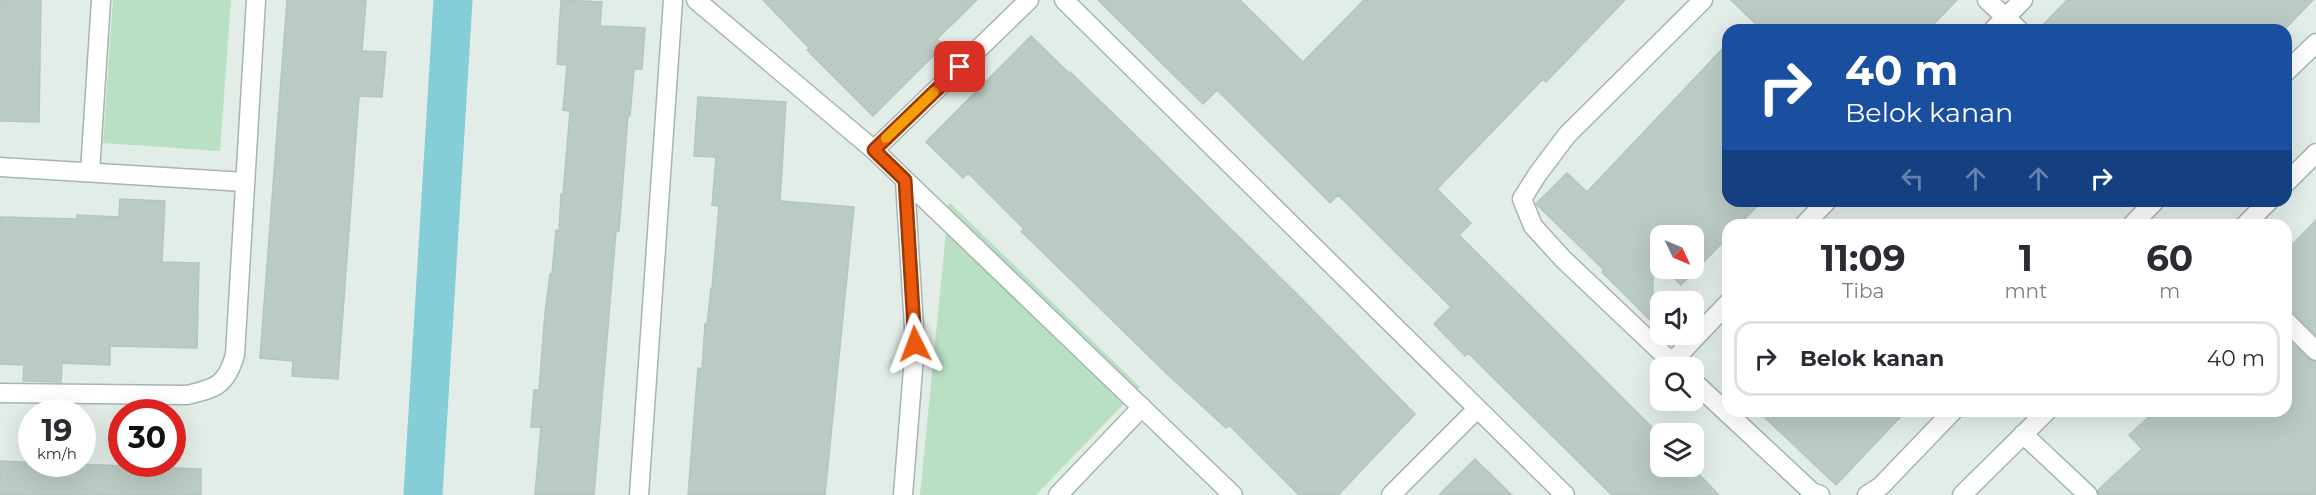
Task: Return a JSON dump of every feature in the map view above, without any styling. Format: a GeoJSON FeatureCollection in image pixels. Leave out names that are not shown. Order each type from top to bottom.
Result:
{"type":"FeatureCollection","features":[{"type":"Feature","properties":{"kind":"street"},"geometry":{"type":"LineString","coordinates":[[90,172],[101,0]]}},
{"type":"Feature","properties":{"kind":"street"},"geometry":{"type":"LineString","coordinates":[[0,393],[187,395],[209,390],[229,375],[235,355],[256,0]]}},
{"type":"Feature","properties":{"kind":"street"},"geometry":{"type":"LineString","coordinates":[[639,495],[673,0]]}},
{"type":"Feature","properties":{"kind":"street"},"geometry":{"type":"LineString","coordinates":[[696,0],[874,150],[1233,495]]}},
{"type":"Feature","properties":{"kind":"street"},"geometry":{"type":"LineString","coordinates":[[874,150],[1029,0]]}},
{"type":"Feature","properties":{"kind":"street"},"geometry":{"type":"LineString","coordinates":[[1064,0],[1565,495]]}},
{"type":"Feature","properties":{"kind":"street"},"geometry":{"type":"LineString","coordinates":[[1667,357],[1563,259],[1533,226],[1522,199],[1567,135],[1703,0]]}},
{"type":"Feature","properties":{"kind":"street"},"geometry":{"type":"LineString","coordinates":[[1987,0],[2005,24]]}},
{"type":"Feature","properties":{"kind":"street"},"geometry":{"type":"LineString","coordinates":[[2007,24],[2023,0]]}},
{"type":"Feature","properties":{"kind":"street"},"geometry":{"type":"LineString","coordinates":[[2292,66],[2316,43]]}},
{"type":"Feature","properties":{"kind":"street"},"geometry":{"type":"LineString","coordinates":[[2292,178],[2314,158]]}},
{"type":"Feature","properties":{"kind":"street"},"geometry":{"type":"LineString","coordinates":[[0,168],[245,182]]}},
{"type":"Feature","properties":{"kind":"street"},"geometry":{"type":"LineString","coordinates":[[903,495],[915,344],[905,180]]}},
{"type":"Feature","properties":{"kind":"street"},"geometry":{"type":"LineString","coordinates":[[1810,219],[1821,207]]}},
{"type":"Feature","properties":{"kind":"street"},"geometry":{"type":"LineString","coordinates":[[2138,219],[2149,207]]}},
{"type":"Feature","properties":{"kind":"street"},"geometry":{"type":"LineString","coordinates":[[2251,219],[2263,207]]}},
{"type":"Feature","properties":{"kind":"street"},"geometry":{"type":"LineString","coordinates":[[1682,357],[1722,310]]}},
{"type":"Feature","properties":{"kind":"street"},"geometry":{"type":"LineString","coordinates":[[2292,327],[2316,351]]}},
{"type":"Feature","properties":{"kind":"street"},"geometry":{"type":"LineString","coordinates":[[1704,391],[1722,408]]}},
{"type":"Feature","properties":{"kind":"street"},"geometry":{"type":"LineString","coordinates":[[1058,495],[1142,407]]}},
{"type":"Feature","properties":{"kind":"street"},"geometry":{"type":"LineString","coordinates":[[1391,495],[1477,409]]}},
{"type":"Feature","properties":{"kind":"street"},"geometry":{"type":"LineString","coordinates":[[1732,417],[1812,492],[1820,495]]}},
{"type":"Feature","properties":{"kind":"street"},"geometry":{"type":"LineString","coordinates":[[1867,495],[1881,486],[1947,417]]}},
{"type":"Feature","properties":{"kind":"street"},"geometry":{"type":"LineString","coordinates":[[1962,495],[2041,417]]}},
{"type":"Feature","properties":{"kind":"street"},"geometry":{"type":"LineString","coordinates":[[2023,434],[2088,495]]}},
{"type":"Feature","properties":{"kind":"green space"},"geometry":{"type":"Polygon","coordinates":[[[113,0],[231,0],[220,151],[103,143],[113,0]]]}},
{"type":"Feature","properties":{"kind":"green space"},"geometry":{"type":"Polygon","coordinates":[[[949,202],[1140,387],[1036,495],[920,495],[949,202]]]}},
{"type":"Feature","properties":{"kind":"building"},"geometry":{"type":"Polygon","coordinates":[[[0,0],[41,0],[39,122],[0,121],[0,0]]]}},
{"type":"Feature","properties":{"kind":"building"},"geometry":{"type":"Polygon","coordinates":[[[287,0],[366,0],[362,51],[386,52],[382,97],[359,96],[338,379],[292,376],[293,361],[260,358],[287,0]]]}},
{"type":"Feature","properties":{"kind":"building"},"geometry":{"type":"Polygon","coordinates":[[[561,0],[602,2],[600,26],[645,28],[642,69],[634,69],[630,116],[628,116],[594,495],[535,495],[541,427],[531,427],[534,390],[539,390],[545,313],[550,274],[552,274],[556,230],[559,231],[570,111],[563,110],[567,65],[557,64],[561,0]]]}},
{"type":"Feature","properties":{"kind":"building"},"geometry":{"type":"Polygon","coordinates":[[[763,0],[977,0],[937,39],[944,45],[873,116],[807,50],[809,48],[763,0]]]}},
{"type":"Feature","properties":{"kind":"building"},"geometry":{"type":"Polygon","coordinates":[[[1098,0],[1240,0],[1303,62],[1364,0],[1625,0],[1546,82],[1543,79],[1437,189],[1471,223],[1459,235],[1650,425],[1650,477],[1702,477],[1719,495],[1612,495],[1468,353],[1465,356],[1434,324],[1451,307],[1338,195],[1330,203],[1217,90],[1203,104],[1098,0]]]}},
{"type":"Feature","properties":{"kind":"building"},"geometry":{"type":"Polygon","coordinates":[[[1731,0],[1957,0],[1934,24],[1756,24],[1731,0]]]}},
{"type":"Feature","properties":{"kind":"building"},"geometry":{"type":"Polygon","coordinates":[[[2067,0],[2313,0],[2290,24],[2044,24],[2067,0]]]}},
{"type":"Feature","properties":{"kind":"building"},"geometry":{"type":"Polygon","coordinates":[[[1031,36],[1298,295],[1415,414],[1338,495],[1299,495],[1229,425],[1226,428],[1167,374],[1021,231],[1024,229],[968,173],[963,178],[926,142],[1031,36]]]}},
{"type":"Feature","properties":{"kind":"building"},"geometry":{"type":"Polygon","coordinates":[[[1722,49],[1722,207],[1756,207],[1745,219],[1722,219],[1722,243],[1704,262],[1704,225],[1650,225],[1650,279],[1653,279],[1653,291],[1650,291],[1650,320],[1602,272],[1604,270],[1536,204],[1567,173],[1587,192],[1722,49]]]}},
{"type":"Feature","properties":{"kind":"building"},"geometry":{"type":"Polygon","coordinates":[[[698,97],[786,102],[780,201],[854,207],[825,495],[688,495],[698,368],[702,369],[719,206],[712,205],[716,157],[694,156],[698,97]]]}},
{"type":"Feature","properties":{"kind":"building"},"geometry":{"type":"Polygon","coordinates":[[[120,199],[165,201],[162,262],[199,263],[197,348],[110,346],[110,365],[62,363],[61,382],[23,381],[24,365],[0,364],[0,217],[77,219],[77,215],[119,217],[120,199]]]}},
{"type":"Feature","properties":{"kind":"building"},"geometry":{"type":"Polygon","coordinates":[[[2316,220],[2316,335],[2292,312],[2292,245],[2316,220]]]}},
{"type":"Feature","properties":{"kind":"building"},"geometry":{"type":"Polygon","coordinates":[[[1675,279],[1687,279],[1681,285],[1675,279]]]}},
{"type":"Feature","properties":{"kind":"building"},"geometry":{"type":"Polygon","coordinates":[[[2292,343],[2308,359],[2316,362],[2316,495],[2099,495],[2098,490],[2142,449],[2129,435],[2148,417],[2292,417],[2292,343]]]}},
{"type":"Feature","properties":{"kind":"building"},"geometry":{"type":"Polygon","coordinates":[[[1764,417],[1900,417],[1836,485],[1764,417]]]}},
{"type":"Feature","properties":{"kind":"building"},"geometry":{"type":"Polygon","coordinates":[[[1475,459],[1512,495],[1439,495],[1475,459]]]}},
{"type":"Feature","properties":{"kind":"building"},"geometry":{"type":"Polygon","coordinates":[[[0,461],[18,462],[18,477],[96,477],[96,465],[108,465],[108,477],[186,477],[186,468],[201,469],[201,495],[0,495],[0,461]]]}},
{"type":"Feature","properties":{"kind":"waterway"},"geometry":{"type":"LineString","coordinates":[[423,495],[453,0]]}},
{"type":"Feature","properties":{"kind":"slow traffic"},"geometry":{"type":"LineString","coordinates":[[886,138],[934,92]]}},
{"type":"Feature","properties":{"kind":"route"},"geometry":{"type":"LineString","coordinates":[[915,344],[905,180],[874,150],[960,67]]}}]}
